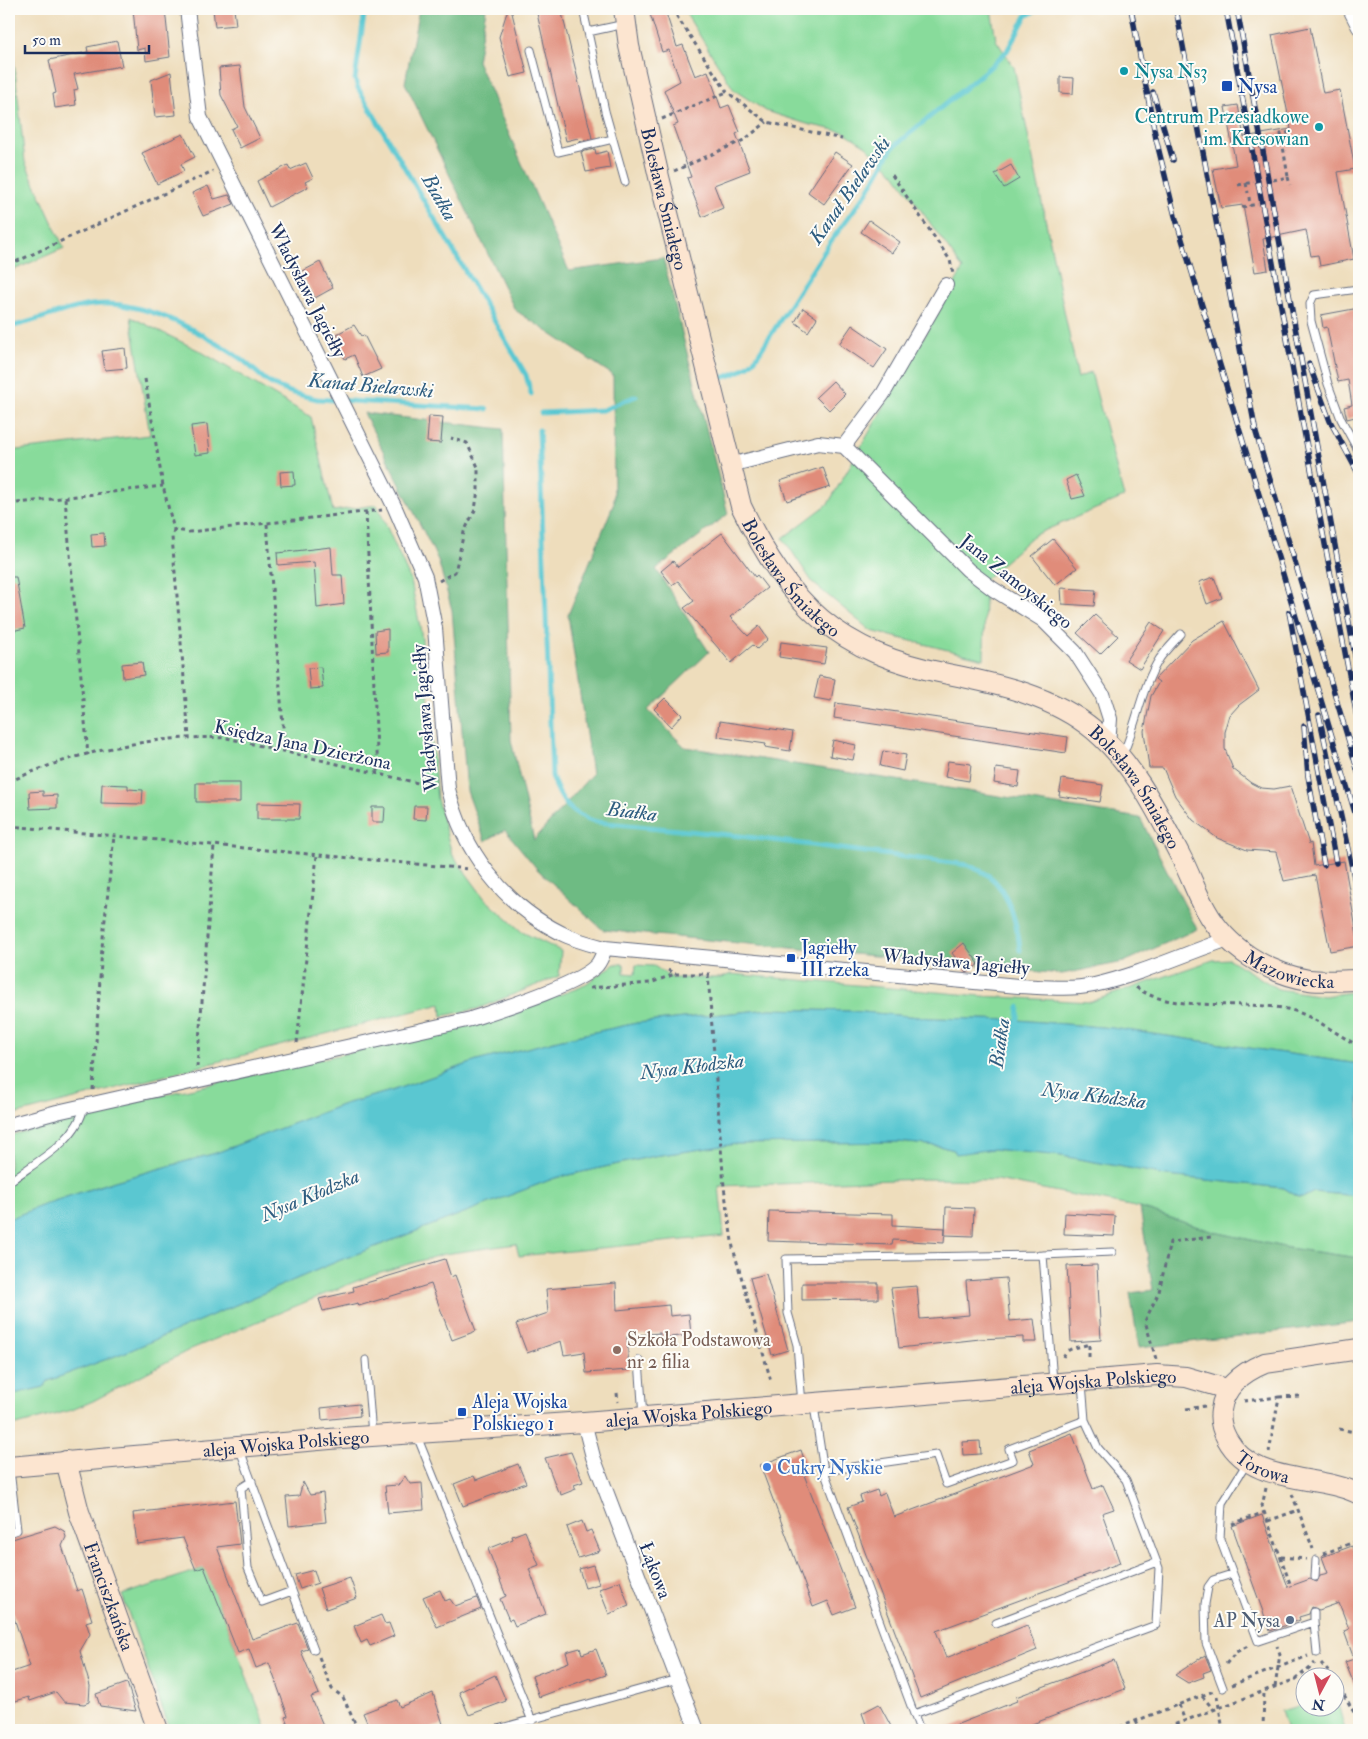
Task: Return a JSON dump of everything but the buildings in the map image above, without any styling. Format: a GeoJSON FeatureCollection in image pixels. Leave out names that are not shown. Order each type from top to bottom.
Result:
{"type":"FeatureCollection","features":[{"type":"Feature","properties":{"kind":"street","name":"Władysława Jagiełły"},"geometry":{"type":"LineString","coordinates":[[187,9],[200,116],[414,547],[428,587],[436,638],[448,789],[459,824],[476,857],[518,905],[561,934],[605,948],[1018,986],[1064,988],[1094,985],[1228,939]]}},
{"type":"Feature","properties":{"kind":"street"},"geometry":{"type":"LineString","coordinates":[[1350,9],[1359,27]]}},
{"type":"Feature","properties":{"kind":"street","name":"Bolesława Śmiałego"},"geometry":{"type":"LineString","coordinates":[[625,16],[659,177],[730,465],[741,506],[765,553],[789,588],[814,615],[838,634],[864,648],[911,666],[980,680],[1040,698],[1093,729],[1115,751],[1137,778],[1206,910],[1228,939]]}},
{"type":"Feature","properties":{"kind":"street"},"geometry":{"type":"LineString","coordinates":[[730,465],[818,443],[844,446],[883,394],[946,286]]}},
{"type":"Feature","properties":{"kind":"street","name":"Jana Zamoyskiego"},"geometry":{"type":"LineString","coordinates":[[844,446],[968,570],[993,589],[1043,620],[1075,652],[1102,694],[1110,720],[1115,751]]}},
{"type":"Feature","properties":{"kind":"street","name":"Mazowiecka"},"geometry":{"type":"LineString","coordinates":[[1228,939],[1252,958],[1280,972],[1311,980],[1359,980]]}},
{"type":"Feature","properties":{"kind":"street"},"geometry":{"type":"LineString","coordinates":[[11,1125],[88,1105],[471,1019],[533,998],[577,977],[596,966],[605,948]]}},
{"type":"Feature","properties":{"kind":"street"},"geometry":{"type":"LineString","coordinates":[[1228,1389],[1239,1377],[1265,1363],[1359,1349]]}},
{"type":"Feature","properties":{"kind":"street","name":"aleja Wojska Polskiego"},"geometry":{"type":"LineString","coordinates":[[9,1467],[372,1436],[584,1422],[1157,1375],[1186,1377],[1228,1389]]}},
{"type":"Feature","properties":{"kind":"street","name":"Torowa"},"geometry":{"type":"LineString","coordinates":[[1228,1389],[1221,1404],[1222,1430],[1232,1448],[1247,1462],[1268,1471],[1328,1483],[1359,1494]]}},
{"type":"Feature","properties":{"kind":"street","name":"Łąkowa"},"geometry":{"type":"LineString","coordinates":[[584,1422],[593,1456],[697,1730]]}},
{"type":"Feature","properties":{"kind":"street","name":"Franciszkańska"},"geometry":{"type":"LineString","coordinates":[[66,1461],[79,1512],[158,1730]]}},
{"type":"Feature","properties":{"kind":"lane"},"geometry":{"type":"LineString","coordinates":[[583,9],[613,139],[625,182]]}},
{"type":"Feature","properties":{"kind":"lane"},"geometry":{"type":"LineString","coordinates":[[588,32],[625,16]]}},
{"type":"Feature","properties":{"kind":"lane"},"geometry":{"type":"LineString","coordinates":[[531,50],[558,152],[613,139]]}},
{"type":"Feature","properties":{"kind":"lane"},"geometry":{"type":"LineString","coordinates":[[1358,289],[1314,295],[1310,304],[1311,321],[1328,384],[1340,419],[1359,452]]}},
{"type":"Feature","properties":{"kind":"lane"},"geometry":{"type":"LineString","coordinates":[[1115,751],[1132,736],[1146,689],[1160,658],[1181,634]]}},
{"type":"Feature","properties":{"kind":"lane"},"geometry":{"type":"LineString","coordinates":[[9,1182],[64,1141],[82,1118],[88,1105]]}},
{"type":"Feature","properties":{"kind":"lane"},"geometry":{"type":"LineString","coordinates":[[920,1730],[824,1471],[807,1403],[797,1345],[788,1314],[786,1259],[1043,1256],[1112,1252]]}},
{"type":"Feature","properties":{"kind":"lane"},"geometry":{"type":"LineString","coordinates":[[1043,1256],[1054,1383]]}},
{"type":"Feature","properties":{"kind":"lane"},"geometry":{"type":"LineString","coordinates":[[366,1360],[372,1436]]}},
{"type":"Feature","properties":{"kind":"lane"},"geometry":{"type":"LineString","coordinates":[[639,1360],[643,1417]]}},
{"type":"Feature","properties":{"kind":"lane"},"geometry":{"type":"LineString","coordinates":[[914,1714],[1156,1625],[1159,1568],[1126,1480],[1098,1448],[1085,1420],[1081,1380]]}},
{"type":"Feature","properties":{"kind":"lane"},"geometry":{"type":"LineString","coordinates":[[824,1471],[936,1455],[946,1484],[1013,1460],[1010,1450],[1085,1420]]}},
{"type":"Feature","properties":{"kind":"lane"},"geometry":{"type":"LineString","coordinates":[[416,1433],[532,1721]]}},
{"type":"Feature","properties":{"kind":"lane"},"geometry":{"type":"LineString","coordinates":[[239,1447],[314,1650]]}},
{"type":"Feature","properties":{"kind":"lane"},"geometry":{"type":"LineString","coordinates":[[1247,1462],[1222,1503],[1220,1539],[1258,1641],[1314,1622]]}},
{"type":"Feature","properties":{"kind":"lane"},"geometry":{"type":"LineString","coordinates":[[9,1467],[17,1530],[9,1533]]}},
{"type":"Feature","properties":{"kind":"lane"},"geometry":{"type":"LineString","coordinates":[[252,1481],[241,1488],[248,1568],[262,1602],[292,1591]]}},
{"type":"Feature","properties":{"kind":"lane"},"geometry":{"type":"LineString","coordinates":[[1315,1577],[1316,1558]]}},
{"type":"Feature","properties":{"kind":"lane"},"geometry":{"type":"LineString","coordinates":[[996,1623],[1156,1562]]}},
{"type":"Feature","properties":{"kind":"lane"},"geometry":{"type":"LineString","coordinates":[[1220,1689],[1218,1674],[1206,1643],[1205,1604],[1208,1587],[1213,1580],[1232,1574]]}},
{"type":"Feature","properties":{"kind":"lane"},"geometry":{"type":"LineString","coordinates":[[1314,1612],[1318,1656]]}},
{"type":"Feature","properties":{"kind":"lane"},"geometry":{"type":"LineString","coordinates":[[494,1730],[678,1680]]}},
{"type":"Feature","properties":{"kind":"path"},"geometry":{"type":"LineString","coordinates":[[672,9],[727,92],[766,122],[842,139]]}},
{"type":"Feature","properties":{"kind":"path"},"geometry":{"type":"LineString","coordinates":[[647,124],[727,92]]}},
{"type":"Feature","properties":{"kind":"path"},"geometry":{"type":"LineString","coordinates":[[659,177],[744,140],[766,122]]}},
{"type":"Feature","properties":{"kind":"path"},"geometry":{"type":"LineString","coordinates":[[1290,185],[1281,134],[1291,132]]}},
{"type":"Feature","properties":{"kind":"path"},"geometry":{"type":"LineString","coordinates":[[9,266],[224,165]]}},
{"type":"Feature","properties":{"kind":"path"},"geometry":{"type":"LineString","coordinates":[[892,175],[950,260],[953,273],[946,286]]}},
{"type":"Feature","properties":{"kind":"path"},"geometry":{"type":"LineString","coordinates":[[1274,180],[1288,177]]}},
{"type":"Feature","properties":{"kind":"path"},"geometry":{"type":"LineString","coordinates":[[1238,185],[1254,182]]}},
{"type":"Feature","properties":{"kind":"path"},"geometry":{"type":"LineString","coordinates":[[1246,183],[1248,193]]}},
{"type":"Feature","properties":{"kind":"path"},"geometry":{"type":"LineString","coordinates":[[1248,197],[1250,206]]}},
{"type":"Feature","properties":{"kind":"path"},"geometry":{"type":"LineString","coordinates":[[1242,207],[1258,204]]}},
{"type":"Feature","properties":{"kind":"path"},"geometry":{"type":"LineString","coordinates":[[146,379],[163,486],[174,530],[172,537],[189,737]]}},
{"type":"Feature","properties":{"kind":"path"},"geometry":{"type":"LineString","coordinates":[[428,587],[455,572],[464,532],[475,510],[478,467],[467,443],[452,438]]}},
{"type":"Feature","properties":{"kind":"path"},"geometry":{"type":"LineString","coordinates":[[9,504],[163,486]]}},
{"type":"Feature","properties":{"kind":"path"},"geometry":{"type":"LineString","coordinates":[[65,498],[88,754]]}},
{"type":"Feature","properties":{"kind":"path"},"geometry":{"type":"LineString","coordinates":[[174,530],[189,532],[395,508]]}},
{"type":"Feature","properties":{"kind":"path"},"geometry":{"type":"LineString","coordinates":[[366,512],[378,773]]}},
{"type":"Feature","properties":{"kind":"path"},"geometry":{"type":"LineString","coordinates":[[267,524],[285,751]]}},
{"type":"Feature","properties":{"kind":"path","name":"Księdza Jana Dzierżona"},"geometry":{"type":"LineString","coordinates":[[9,782],[62,760],[134,744],[189,737],[227,738],[448,789]]}},
{"type":"Feature","properties":{"kind":"path"},"geometry":{"type":"LineString","coordinates":[[9,826],[486,870]]}},
{"type":"Feature","properties":{"kind":"path"},"geometry":{"type":"LineString","coordinates":[[88,1105],[114,836]]}},
{"type":"Feature","properties":{"kind":"path"},"geometry":{"type":"LineString","coordinates":[[196,1081],[214,846]]}},
{"type":"Feature","properties":{"kind":"path"},"geometry":{"type":"LineString","coordinates":[[296,1058],[317,855]]}},
{"type":"Feature","properties":{"kind":"path"},"geometry":{"type":"LineString","coordinates":[[577,977],[591,989],[650,983],[674,974]]}},
{"type":"Feature","properties":{"kind":"path"},"geometry":{"type":"LineString","coordinates":[[708,974],[724,1187],[733,1248],[771,1380]]}},
{"type":"Feature","properties":{"kind":"path"},"geometry":{"type":"LineString","coordinates":[[1122,976],[1145,994],[1161,1000],[1288,1009],[1308,1016],[1359,1045]]}},
{"type":"Feature","properties":{"kind":"path"},"geometry":{"type":"LineString","coordinates":[[9,1089],[11,1125]]}},
{"type":"Feature","properties":{"kind":"path"},"geometry":{"type":"LineString","coordinates":[[1155,1352],[1145,1321],[1159,1292],[1170,1242],[1211,1236]]}},
{"type":"Feature","properties":{"kind":"path"},"geometry":{"type":"LineString","coordinates":[[1062,1359],[1068,1350],[1089,1345],[1090,1357]]}},
{"type":"Feature","properties":{"kind":"path"},"geometry":{"type":"LineString","coordinates":[[1279,1397],[1299,1396]]}},
{"type":"Feature","properties":{"kind":"path"},"geometry":{"type":"LineString","coordinates":[[1339,1429],[1354,1432],[1359,1426]]}},
{"type":"Feature","properties":{"kind":"path"},"geometry":{"type":"LineString","coordinates":[[1266,1488],[1262,1506],[1292,1586]]}},
{"type":"Feature","properties":{"kind":"path"},"geometry":{"type":"LineString","coordinates":[[1268,1521],[1298,1510]]}},
{"type":"Feature","properties":{"kind":"path"},"geometry":{"type":"LineString","coordinates":[[1220,1528],[1265,1512]]}},
{"type":"Feature","properties":{"kind":"path"},"geometry":{"type":"LineString","coordinates":[[1316,1558],[1359,1540]]}},
{"type":"Feature","properties":{"kind":"path"},"geometry":{"type":"LineString","coordinates":[[1218,1674],[1236,1652],[1258,1641]]}},
{"type":"Feature","properties":{"kind":"path"},"geometry":{"type":"LineString","coordinates":[[314,1650],[332,1689],[343,1697],[358,1730]]}},
{"type":"Feature","properties":{"kind":"path"},"geometry":{"type":"LineString","coordinates":[[1275,1687],[1280,1654]]}},
{"type":"Feature","properties":{"kind":"path"},"geometry":{"type":"LineString","coordinates":[[1160,1730],[1296,1678],[1318,1656],[1325,1666]]}},
{"type":"Feature","properties":{"kind":"path"},"geometry":{"type":"LineString","coordinates":[[1216,1709],[1220,1689]]}},
{"type":"Feature","properties":{"kind":"path"},"geometry":{"type":"LineString","coordinates":[[1263,1730],[1264,1691]]}},
{"type":"Feature","properties":{"kind":"path"},"geometry":{"type":"LineString","coordinates":[[1202,1696],[1216,1709],[1223,1730]]}},
{"type":"Feature","properties":{"kind":"path"},"geometry":{"type":"LineString","coordinates":[[1346,1698],[1359,1721]]}},
{"type":"Feature","properties":{"kind":"path"},"geometry":{"type":"LineString","coordinates":[[1179,1705],[1185,1721]]}},
{"type":"Feature","properties":{"kind":"path"},"geometry":{"type":"LineString","coordinates":[[1136,1721],[1140,1730]]}},
{"type":"Feature","properties":{"kind":"green space"},"geometry":{"type":"Polygon","coordinates":[[[419,9],[486,9],[477,61],[569,271],[663,258],[728,514],[656,569],[709,652],[648,710],[685,747],[1140,818],[1197,929],[1124,962],[1062,974],[603,930],[538,870],[505,830],[485,841],[467,791],[452,610],[438,560],[364,413],[503,429],[511,740],[534,840],[592,774],[568,615],[614,503],[613,375],[515,310],[405,83],[419,9]]]}},
{"type":"Feature","properties":{"kind":"green space"},"geometry":{"type":"Polygon","coordinates":[[[683,9],[991,9],[996,40],[1014,67],[1078,378],[1091,372],[1124,497],[1034,535],[985,579],[984,659],[871,631],[813,583],[783,538],[828,504],[963,269],[895,174],[866,146],[844,132],[807,124],[766,111],[734,90],[683,9]]]}},
{"type":"Feature","properties":{"kind":"green space"},"geometry":{"type":"Polygon","coordinates":[[[9,15],[25,162],[64,248],[9,272],[9,15]]]}},
{"type":"Feature","properties":{"kind":"green space"},"geometry":{"type":"Polygon","coordinates":[[[131,317],[200,351],[311,417],[333,511],[377,505],[411,581],[421,632],[427,680],[437,799],[452,854],[485,899],[522,932],[561,951],[559,976],[477,1009],[442,1016],[441,1004],[9,1116],[9,451],[150,435],[131,317]]]}},
{"type":"Feature","properties":{"kind":"green space"},"geometry":{"type":"Polygon","coordinates":[[[1229,959],[1278,989],[1324,996],[1359,991],[1359,1064],[1112,1028],[1018,1020],[931,1018],[851,1011],[770,1009],[637,1023],[562,1039],[477,1061],[391,1091],[344,1104],[216,1153],[115,1181],[51,1202],[9,1219],[9,1136],[71,1116],[488,1021],[581,987],[615,964],[624,964],[624,973],[635,974],[636,965],[654,966],[672,978],[721,978],[731,974],[982,996],[1090,1002],[1213,960],[1229,959]]]}},
{"type":"Feature","properties":{"kind":"green space"},"geometry":{"type":"Polygon","coordinates":[[[898,1142],[939,1146],[954,1150],[956,1153],[993,1149],[1062,1156],[1156,1173],[1158,1175],[1284,1188],[1298,1197],[1305,1197],[1313,1192],[1359,1196],[1359,1258],[1288,1248],[1214,1232],[1140,1208],[997,1180],[924,1179],[719,1186],[724,1236],[519,1256],[516,1244],[444,1254],[374,1274],[191,1349],[93,1401],[72,1410],[9,1427],[9,1395],[44,1387],[48,1381],[131,1350],[338,1261],[555,1178],[654,1156],[735,1144],[898,1142]]]}},
{"type":"Feature","properties":{"kind":"green space"},"geometry":{"type":"Polygon","coordinates":[[[1140,1208],[1214,1232],[1288,1248],[1359,1258],[1359,1322],[1139,1348],[1130,1293],[1153,1290],[1140,1208]]]}},
{"type":"Feature","properties":{"kind":"green space"},"geometry":{"type":"Polygon","coordinates":[[[205,1568],[267,1730],[170,1730],[122,1595],[205,1568]]]}},
{"type":"Feature","properties":{"kind":"green space"},"geometry":{"type":"Polygon","coordinates":[[[1296,1707],[1296,1716],[1341,1716],[1345,1730],[1287,1730],[1281,1711],[1296,1707]]]}},
{"type":"Feature","properties":{"kind":"water","name":"Nysa Kłodzka"},"geometry":{"type":"Polygon","coordinates":[[[770,1009],[851,1011],[931,1018],[1018,1020],[1112,1028],[1359,1064],[1359,1196],[1314,1192],[1304,1197],[1298,1197],[1284,1188],[1158,1175],[1156,1173],[1062,1156],[993,1149],[956,1154],[954,1150],[939,1146],[898,1142],[736,1144],[654,1156],[555,1178],[338,1261],[131,1350],[48,1381],[44,1387],[9,1395],[9,1219],[51,1202],[115,1181],[216,1153],[344,1104],[391,1091],[477,1061],[562,1039],[637,1023],[770,1009]]]}},
{"type":"Feature","properties":{"kind":"waterway","name":"Białka"},"geometry":{"type":"LineString","coordinates":[[365,9],[355,79],[358,88],[526,375],[531,394]]}},
{"type":"Feature","properties":{"kind":"waterway","name":"Kanał Bielawski"},"geometry":{"type":"LineString","coordinates":[[721,378],[740,371],[756,358],[831,241],[867,192],[892,148],[1007,51],[1026,16],[1038,9]]}},
{"type":"Feature","properties":{"kind":"waterway","name":"Kanał Bielawski"},"geometry":{"type":"LineString","coordinates":[[9,327],[81,307],[105,304],[123,305],[159,315],[194,330],[241,359],[270,383],[293,393],[317,399],[487,409]]}},
{"type":"Feature","properties":{"kind":"waterway","name":"Kanał Bielawski"},"geometry":{"type":"LineString","coordinates":[[541,413],[603,410],[636,396]]}},
{"type":"Feature","properties":{"kind":"waterway","name":"Białka"},"geometry":{"type":"LineString","coordinates":[[539,430],[552,776],[559,793],[568,806],[580,815],[597,822],[740,836],[968,865],[989,876],[1002,891],[1015,920],[1020,950]]}},
{"type":"Feature","properties":{"kind":"waterway","name":"Białka"},"geometry":{"type":"LineString","coordinates":[[1017,1026],[1019,1007]]}},
{"type":"Feature","properties":{"kind":"railway"},"geometry":{"type":"LineString","coordinates":[[1131,9],[1156,139],[1175,216],[1359,826]]}},
{"type":"Feature","properties":{"kind":"railway"},"geometry":{"type":"LineString","coordinates":[[1176,9],[1256,433],[1359,775]]}},
{"type":"Feature","properties":{"kind":"railway"},"geometry":{"type":"LineString","coordinates":[[1226,9],[1359,728]]}},
{"type":"Feature","properties":{"kind":"railway"},"geometry":{"type":"LineString","coordinates":[[1237,9],[1359,677]]}},
{"type":"Feature","properties":{"kind":"railway"},"geometry":{"type":"LineString","coordinates":[[1153,92],[1173,160]]}},
{"type":"Feature","properties":{"kind":"railway"},"geometry":{"type":"LineString","coordinates":[[1309,364],[1330,421],[1359,475]]}},
{"type":"Feature","properties":{"kind":"railway"},"geometry":{"type":"LineString","coordinates":[[1289,612],[1336,863]]}},
{"type":"Feature","properties":{"kind":"railway"},"geometry":{"type":"LineString","coordinates":[[1319,715],[1359,900]]}},
{"type":"Feature","properties":{"kind":"railway"},"geometry":{"type":"LineString","coordinates":[[1304,726],[1308,776],[1324,865]]}},
{"type":"Feature","properties":{"kind":"place","name":"Nysa Ns3"},"geometry":{"type":"Point","coordinates":[1124,71]}},
{"type":"Feature","properties":{"kind":"place","name":"Nysa"},"geometry":{"type":"Point","coordinates":[1227,86]}},
{"type":"Feature","properties":{"kind":"place","name":"Centrum Przesiadkowe im. Kresowian"},"geometry":{"type":"Point","coordinates":[1319,127]}},
{"type":"Feature","properties":{"kind":"place","name":"Jagiełły III rzeka"},"geometry":{"type":"Point","coordinates":[791,958]}},
{"type":"Feature","properties":{"kind":"place","name":"Szkoła Podstawowa nr 2 filia"},"geometry":{"type":"Point","coordinates":[617,1350]}},
{"type":"Feature","properties":{"kind":"place","name":"Aleja Wojska Polskiego 1"},"geometry":{"type":"Point","coordinates":[462,1412]}},
{"type":"Feature","properties":{"kind":"place","name":"Cukry Nyskie"},"geometry":{"type":"Point","coordinates":[767,1467]}},
{"type":"Feature","properties":{"kind":"place","name":"AP Nysa"},"geometry":{"type":"Point","coordinates":[1290,1620]}}]}
